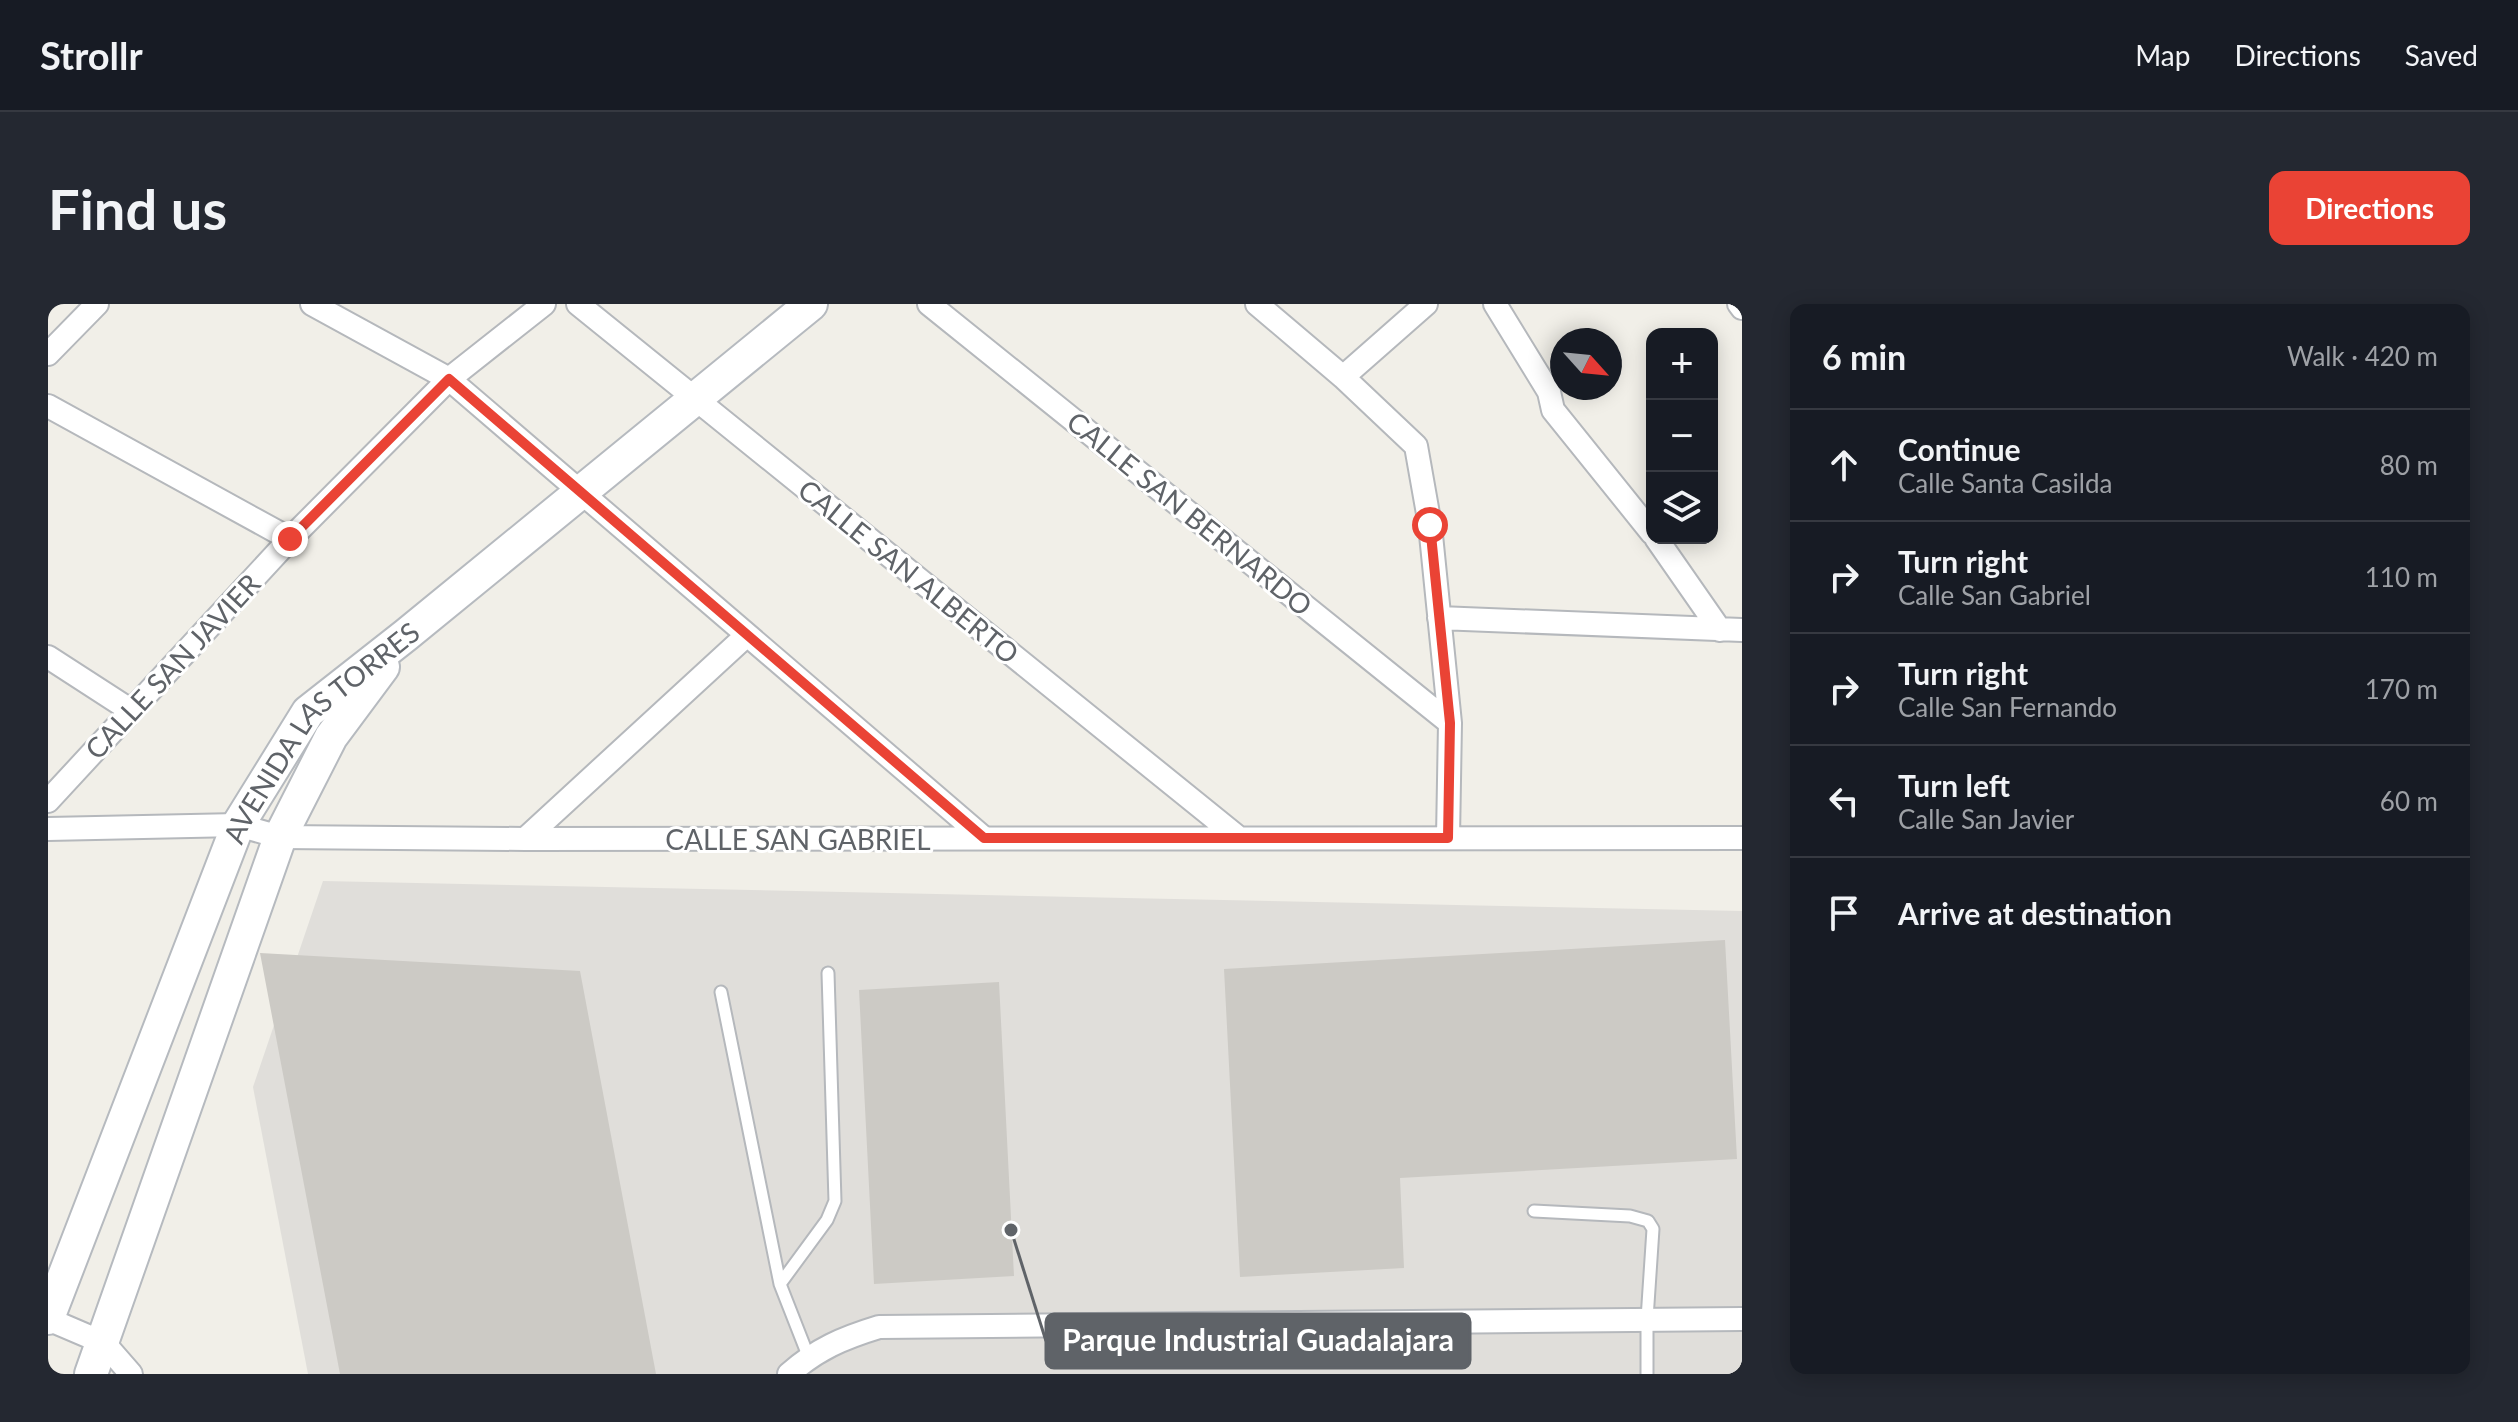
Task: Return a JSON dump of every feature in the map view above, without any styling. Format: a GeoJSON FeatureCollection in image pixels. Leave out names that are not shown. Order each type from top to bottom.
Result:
{"type":"FeatureCollection","features":[{"type":"Feature","properties":{"kind":"street"},"geometry":{"type":"LineString","coordinates":[[48,354],[97,304]]}},
{"type":"Feature","properties":{"kind":"street"},"geometry":{"type":"LineString","coordinates":[[312,304],[449,379],[984,838]]}},
{"type":"Feature","properties":{"kind":"street","name":"CALLE SAN JAVIER"},"geometry":{"type":"LineString","coordinates":[[48,801],[290,539],[449,379],[544,304]]}},
{"type":"Feature","properties":{"kind":"street","name":"CALLE SAN ALBERTO"},"geometry":{"type":"LineString","coordinates":[[578,304],[1239,838]]}},
{"type":"Feature","properties":{"kind":"street"},"geometry":{"type":"LineString","coordinates":[[406,635],[811,304]]}},
{"type":"Feature","properties":{"kind":"street","name":"CALLE SAN BERNARDO"},"geometry":{"type":"LineString","coordinates":[[929,304],[1450,723]]}},
{"type":"Feature","properties":{"kind":"street"},"geometry":{"type":"LineString","coordinates":[[1257,304],[1343,377],[1416,446],[1430,525],[1450,723],[1448,838]]}},
{"type":"Feature","properties":{"kind":"street"},"geometry":{"type":"LineString","coordinates":[[1343,377],[1426,304]]}},
{"type":"Feature","properties":{"kind":"street"},"geometry":{"type":"LineString","coordinates":[[1495,304],[1549,392],[1553,410],[1646,526]]}},
{"type":"Feature","properties":{"kind":"street"},"geometry":{"type":"LineString","coordinates":[[48,406],[290,539]]}},
{"type":"Feature","properties":{"kind":"street"},"geometry":{"type":"LineString","coordinates":[[1661,544],[1731,630]]}},
{"type":"Feature","properties":{"kind":"street"},"geometry":{"type":"LineString","coordinates":[[1439,618],[1731,630]]}},
{"type":"Feature","properties":{"kind":"street","name":"AVENIDA LAS TORRES"},"geometry":{"type":"LineString","coordinates":[[48,1319],[238,825],[308,712],[406,635]]}},
{"type":"Feature","properties":{"kind":"street","name":"AVENIDA LAS TORRES"},"geometry":{"type":"LineString","coordinates":[[91,1374],[280,837],[331,737],[406,635]]}},
{"type":"Feature","properties":{"kind":"street"},"geometry":{"type":"LineString","coordinates":[[525,839],[747,635]]}},
{"type":"Feature","properties":{"kind":"street"},"geometry":{"type":"LineString","coordinates":[[48,657],[130,710]]}},
{"type":"Feature","properties":{"kind":"street","name":"CALLE SAN GABRIEL"},"geometry":{"type":"LineString","coordinates":[[48,829],[238,825],[280,837],[525,839],[1742,838]]}},
{"type":"Feature","properties":{"kind":"street"},"geometry":{"type":"LineString","coordinates":[[48,1319],[104,1343],[131,1374]]}},
{"type":"Feature","properties":{"kind":"street"},"geometry":{"type":"LineString","coordinates":[[789,1374],[840,1339],[879,1327],[1742,1319]]}},
{"type":"Feature","properties":{"kind":"lane"},"geometry":{"type":"LineString","coordinates":[[780,1284],[827,1220],[835,1201],[828,973]]}},
{"type":"Feature","properties":{"kind":"lane"},"geometry":{"type":"LineString","coordinates":[[721,992],[780,1284],[809,1358]]}},
{"type":"Feature","properties":{"kind":"lane"},"geometry":{"type":"LineString","coordinates":[[1534,1211],[1630,1216],[1648,1221],[1653,1229],[1647,1374]]}},
{"type":"Feature","properties":{"kind":"shaded area"},"geometry":{"type":"Polygon","coordinates":[[[323,881],[1742,911],[1742,1374],[308,1374],[253,1087],[323,881]]]}},
{"type":"Feature","properties":{"kind":"building"},"geometry":{"type":"Polygon","coordinates":[[[1725,940],[1737,1159],[1400,1178],[1404,1268],[1240,1277],[1224,969],[1725,940]]]}},
{"type":"Feature","properties":{"kind":"building"},"geometry":{"type":"Polygon","coordinates":[[[260,953],[580,971],[656,1374],[340,1374],[260,953]]]}},
{"type":"Feature","properties":{"kind":"building"},"geometry":{"type":"Polygon","coordinates":[[[999,982],[1014,1276],[874,1284],[859,990],[999,982]]]}},
{"type":"Feature","properties":{"kind":"place","name":"Parque Industrial Guadalajara"},"geometry":{"type":"Point","coordinates":[1011,1230]}},
{"type":"Feature","properties":{"kind":"route"},"geometry":{"type":"LineString","coordinates":[[290,539],[449,379],[984,838],[1448,838],[1450,723],[1430,525]]}}]}
